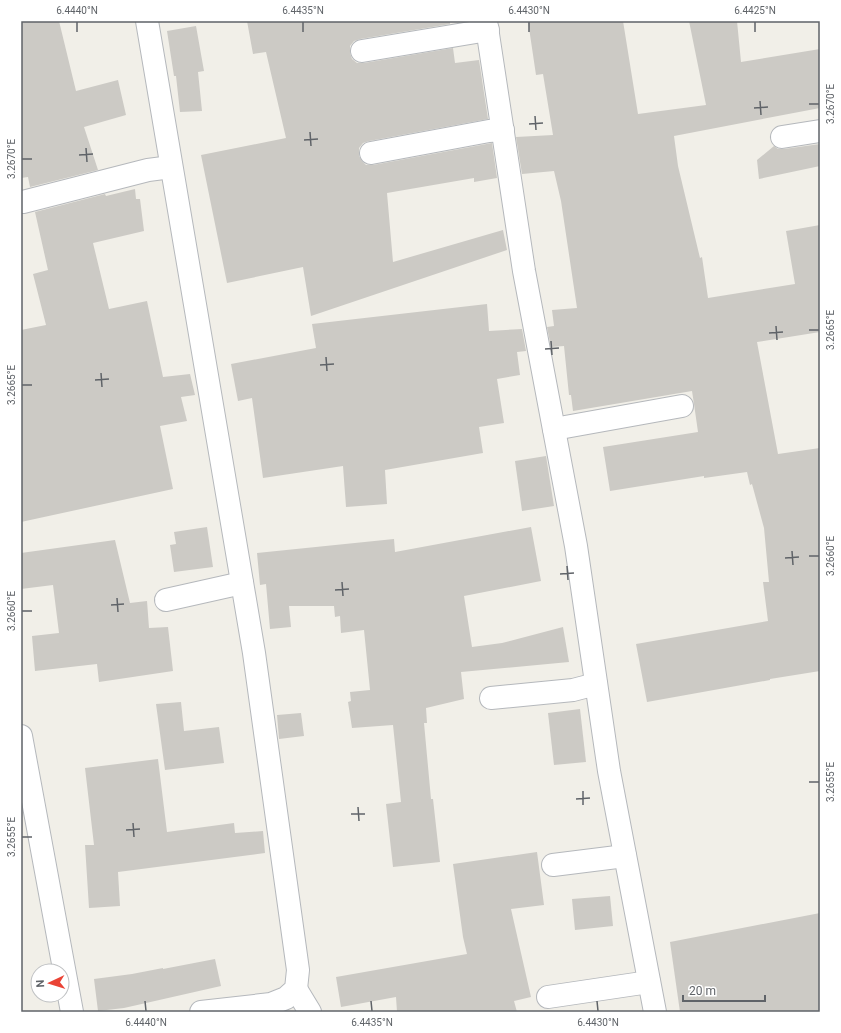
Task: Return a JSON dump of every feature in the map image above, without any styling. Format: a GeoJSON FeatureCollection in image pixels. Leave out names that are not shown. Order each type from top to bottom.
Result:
{"type":"FeatureCollection","features":[{"type":"Feature","properties":{"kind":"street"},"geometry":{"type":"LineString","coordinates":[[147,21],[254,653],[298,970],[296,989],[310,1012]]}},
{"type":"Feature","properties":{"kind":"street"},"geometry":{"type":"LineString","coordinates":[[362,51],[487,25],[524,271],[576,546],[609,771],[655,1012]]}},
{"type":"Feature","properties":{"kind":"street"},"geometry":{"type":"LineString","coordinates":[[371,153],[489,131],[503,130]]}},
{"type":"Feature","properties":{"kind":"street"},"geometry":{"type":"LineString","coordinates":[[782,137],[820,131]]}},
{"type":"Feature","properties":{"kind":"street"},"geometry":{"type":"LineString","coordinates":[[23,202],[148,170],[171,167]]}},
{"type":"Feature","properties":{"kind":"street"},"geometry":{"type":"LineString","coordinates":[[554,429],[682,406]]}},
{"type":"Feature","properties":{"kind":"street"},"geometry":{"type":"LineString","coordinates":[[166,600],[242,583]]}},
{"type":"Feature","properties":{"kind":"street"},"geometry":{"type":"LineString","coordinates":[[490,698],[573,690],[596,684]]}},
{"type":"Feature","properties":{"kind":"street"},"geometry":{"type":"LineString","coordinates":[[21,736],[72,1012]]}},
{"type":"Feature","properties":{"kind":"street"},"geometry":{"type":"LineString","coordinates":[[553,865],[625,856]]}},
{"type":"Feature","properties":{"kind":"street"},"geometry":{"type":"LineString","coordinates":[[548,997],[649,982]]}},
{"type":"Feature","properties":{"kind":"street"},"geometry":{"type":"LineString","coordinates":[[202,1012],[271,1004],[286,998],[296,989]]}},
{"type":"Feature","properties":{"kind":"building"},"geometry":{"type":"Polygon","coordinates":[[[21,21],[59,21],[76,91],[118,80],[126,115],[84,127],[98,170],[30,187],[28,177],[21,178],[21,21]]]}},
{"type":"Feature","properties":{"kind":"building"},"geometry":{"type":"Polygon","coordinates":[[[247,21],[450,21],[450,24],[354,41],[350,46],[352,59],[357,63],[364,63],[453,48],[455,63],[479,60],[488,119],[369,141],[363,143],[359,148],[359,156],[366,165],[373,165],[492,143],[497,178],[474,182],[474,178],[387,193],[393,262],[503,230],[507,250],[311,316],[303,267],[227,283],[201,155],[286,138],[266,52],[253,54],[247,21]]]}},
{"type":"Feature","properties":{"kind":"building"},"geometry":{"type":"Polygon","coordinates":[[[528,21],[623,21],[638,114],[706,105],[689,21],[737,21],[741,62],[820,49],[820,108],[674,136],[678,166],[700,258],[702,257],[708,298],[795,284],[786,231],[820,225],[820,332],[757,342],[778,454],[820,448],[820,671],[647,702],[636,644],[768,621],[763,582],[769,582],[764,528],[752,484],[750,485],[747,472],[704,478],[704,476],[610,491],[603,447],[698,432],[692,391],[573,411],[571,395],[569,395],[564,346],[551,347],[547,327],[554,326],[552,310],[577,308],[561,201],[554,171],[522,174],[516,137],[553,135],[543,74],[536,75],[528,21]]]}},
{"type":"Feature","properties":{"kind":"building"},"geometry":{"type":"Polygon","coordinates":[[[196,26],[204,71],[198,72],[202,111],[180,112],[176,76],[174,76],[167,31],[196,26]]]}},
{"type":"Feature","properties":{"kind":"building"},"geometry":{"type":"Polygon","coordinates":[[[820,144],[820,166],[759,179],[757,160],[774,146],[778,149],[784,149],[820,144]]]}},
{"type":"Feature","properties":{"kind":"building"},"geometry":{"type":"Polygon","coordinates":[[[135,189],[136,199],[140,199],[144,231],[93,243],[109,309],[147,301],[163,377],[190,374],[195,395],[181,397],[187,421],[160,426],[173,489],[21,522],[21,330],[46,325],[33,274],[48,270],[35,212],[105,194],[106,196],[135,189]]]}},
{"type":"Feature","properties":{"kind":"building"},"geometry":{"type":"Polygon","coordinates":[[[487,304],[489,331],[522,329],[526,351],[517,352],[520,375],[497,379],[504,423],[479,427],[483,453],[385,470],[387,504],[346,507],[343,466],[263,478],[252,398],[238,401],[231,364],[316,348],[312,324],[487,304]]]}},
{"type":"Feature","properties":{"kind":"building"},"geometry":{"type":"Polygon","coordinates":[[[546,456],[554,506],[522,511],[515,461],[546,456]]]}},
{"type":"Feature","properties":{"kind":"building"},"geometry":{"type":"Polygon","coordinates":[[[207,527],[213,567],[174,572],[170,545],[176,544],[174,532],[207,527]]]}},
{"type":"Feature","properties":{"kind":"building"},"geometry":{"type":"Polygon","coordinates":[[[531,527],[541,581],[464,596],[472,647],[502,643],[563,627],[569,662],[461,672],[464,699],[426,708],[427,723],[424,723],[431,799],[433,799],[440,862],[393,867],[386,804],[401,802],[393,725],[352,728],[348,702],[351,701],[350,692],[370,690],[364,630],[341,633],[340,616],[335,617],[334,606],[289,606],[291,627],[270,629],[266,584],[260,585],[257,553],[394,539],[395,552],[531,527]]]}},
{"type":"Feature","properties":{"kind":"building"},"geometry":{"type":"Polygon","coordinates":[[[115,540],[130,603],[147,601],[149,628],[168,627],[173,671],[99,682],[97,664],[35,671],[32,636],[59,633],[53,585],[21,589],[21,553],[115,540]]]}},
{"type":"Feature","properties":{"kind":"building"},"geometry":{"type":"Polygon","coordinates":[[[181,702],[184,731],[219,727],[224,763],[165,770],[156,704],[181,702]]]}},
{"type":"Feature","properties":{"kind":"building"},"geometry":{"type":"Polygon","coordinates":[[[580,709],[586,762],[554,765],[548,713],[580,709]]]}},
{"type":"Feature","properties":{"kind":"building"},"geometry":{"type":"Polygon","coordinates":[[[301,713],[304,736],[279,739],[277,715],[301,713]]]}},
{"type":"Feature","properties":{"kind":"building"},"geometry":{"type":"Polygon","coordinates":[[[158,759],[167,832],[234,823],[235,833],[263,831],[265,853],[118,872],[120,906],[89,908],[85,845],[94,845],[85,768],[158,759]]]}},
{"type":"Feature","properties":{"kind":"building"},"geometry":{"type":"Polygon","coordinates":[[[537,852],[544,905],[511,909],[531,997],[514,1001],[517,1012],[397,1012],[396,997],[341,1007],[336,977],[467,954],[463,937],[453,864],[537,852]]]}},
{"type":"Feature","properties":{"kind":"building"},"geometry":{"type":"Polygon","coordinates":[[[610,896],[613,926],[575,930],[572,899],[610,896]]]}},
{"type":"Feature","properties":{"kind":"building"},"geometry":{"type":"Polygon","coordinates":[[[820,913],[820,1012],[680,1012],[670,942],[820,913]]]}},
{"type":"Feature","properties":{"kind":"building"},"geometry":{"type":"Polygon","coordinates":[[[215,959],[221,986],[124,1008],[98,1011],[94,979],[163,969],[215,959]]]}}]}
